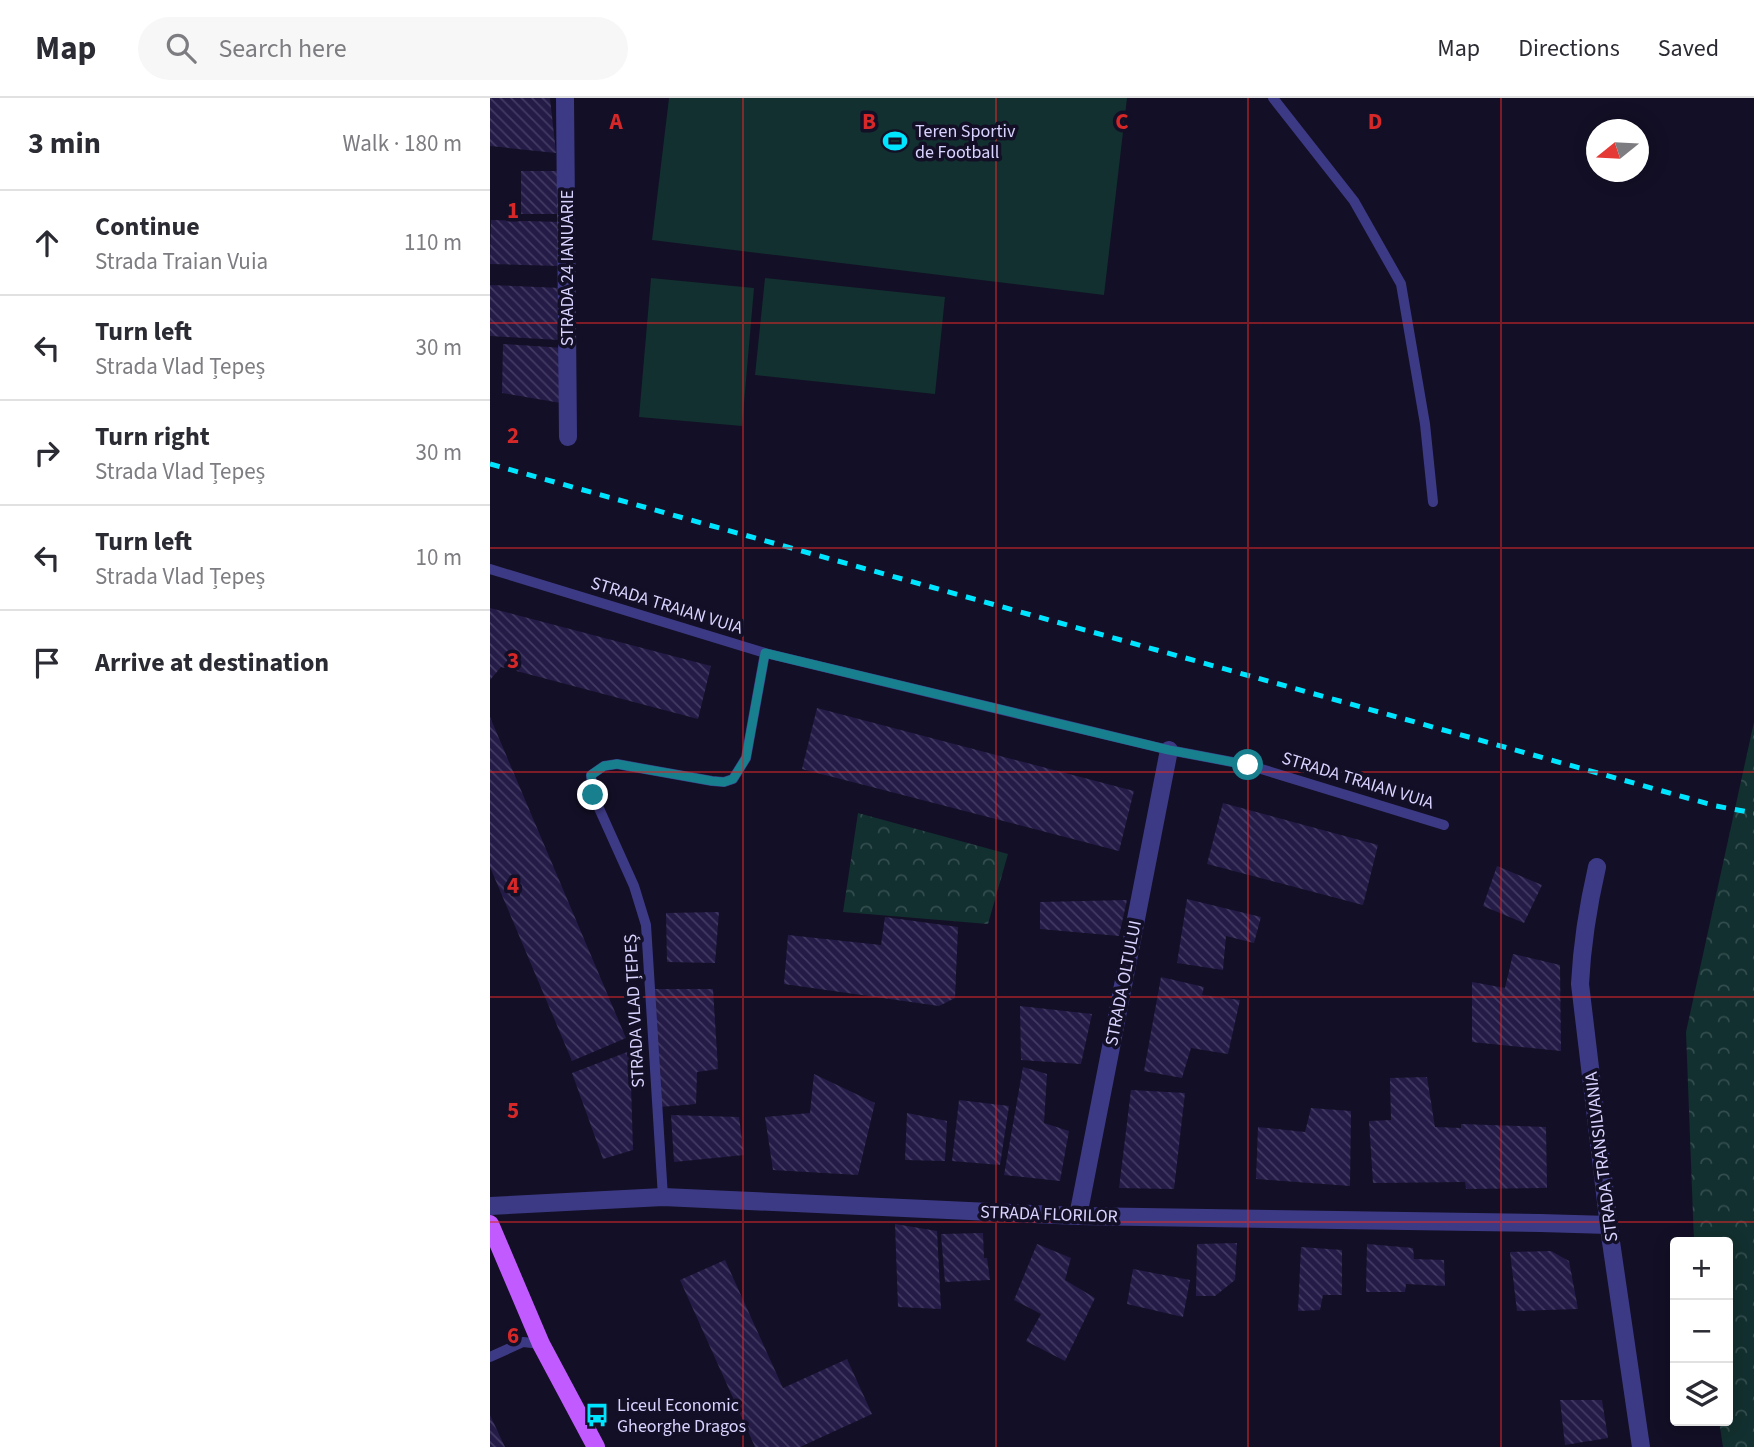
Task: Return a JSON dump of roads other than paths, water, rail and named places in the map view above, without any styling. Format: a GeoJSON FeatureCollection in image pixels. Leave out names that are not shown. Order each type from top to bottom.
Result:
{"type":"FeatureCollection","features":[{"type":"Feature","properties":{"kind":"main road"},"geometry":{"type":"LineString","coordinates":[[490,1224],[541,1344],[596,1447]]}},
{"type":"Feature","properties":{"kind":"main road"},"geometry":{"type":"LineString","coordinates":[[572,1402],[583,1447]]}},
{"type":"Feature","properties":{"kind":"street","name":"STRADA 24 IANUARIE"},"geometry":{"type":"LineString","coordinates":[[565,98],[568,437]]}},
{"type":"Feature","properties":{"kind":"street","name":"STRADA OLTULUI"},"geometry":{"type":"LineString","coordinates":[[1077,1216],[1169,750]]}},
{"type":"Feature","properties":{"kind":"street","name":"STRADA TRANSILVANIA"},"geometry":{"type":"LineString","coordinates":[[1597,867],[1587,912],[1580,984],[1609,1226],[1641,1447]]}},
{"type":"Feature","properties":{"kind":"street","name":"STRADA FLORILOR"},"geometry":{"type":"LineString","coordinates":[[490,1206],[663,1197],[1077,1216],[1609,1226]]}},
{"type":"Feature","properties":{"kind":"lane"},"geometry":{"type":"LineString","coordinates":[[1273,98],[1354,201],[1402,284],[1425,424],[1433,502]]}},
{"type":"Feature","properties":{"kind":"lane","name":"STRADA TRAIAN VUIA"},"geometry":{"type":"LineString","coordinates":[[490,569],[765,653],[1169,750],[1248,765],[1444,825]]}},
{"type":"Feature","properties":{"kind":"lane","name":"STRADA VLAD ȚEPEȘ"},"geometry":{"type":"LineString","coordinates":[[663,1197],[646,925],[635,886],[593,795],[591,775],[604,766],[617,764],[712,781],[724,782],[733,779],[746,758],[765,653]]}},
{"type":"Feature","properties":{"kind":"lane"},"geometry":{"type":"LineString","coordinates":[[490,1357],[523,1342],[541,1344]]}},
{"type":"Feature","properties":{"kind":"railway"},"geometry":{"type":"LineString","coordinates":[[490,464],[1716,806],[1754,813]]}},
{"type":"Feature","properties":{"kind":"place","name":"Teren Sportiv de Football"},"geometry":{"type":"Point","coordinates":[895,141]}},
{"type":"Feature","properties":{"kind":"place","name":"Liceul Economic Gheorghe Dragos"},"geometry":{"type":"Point","coordinates":[597,1415]}}]}
